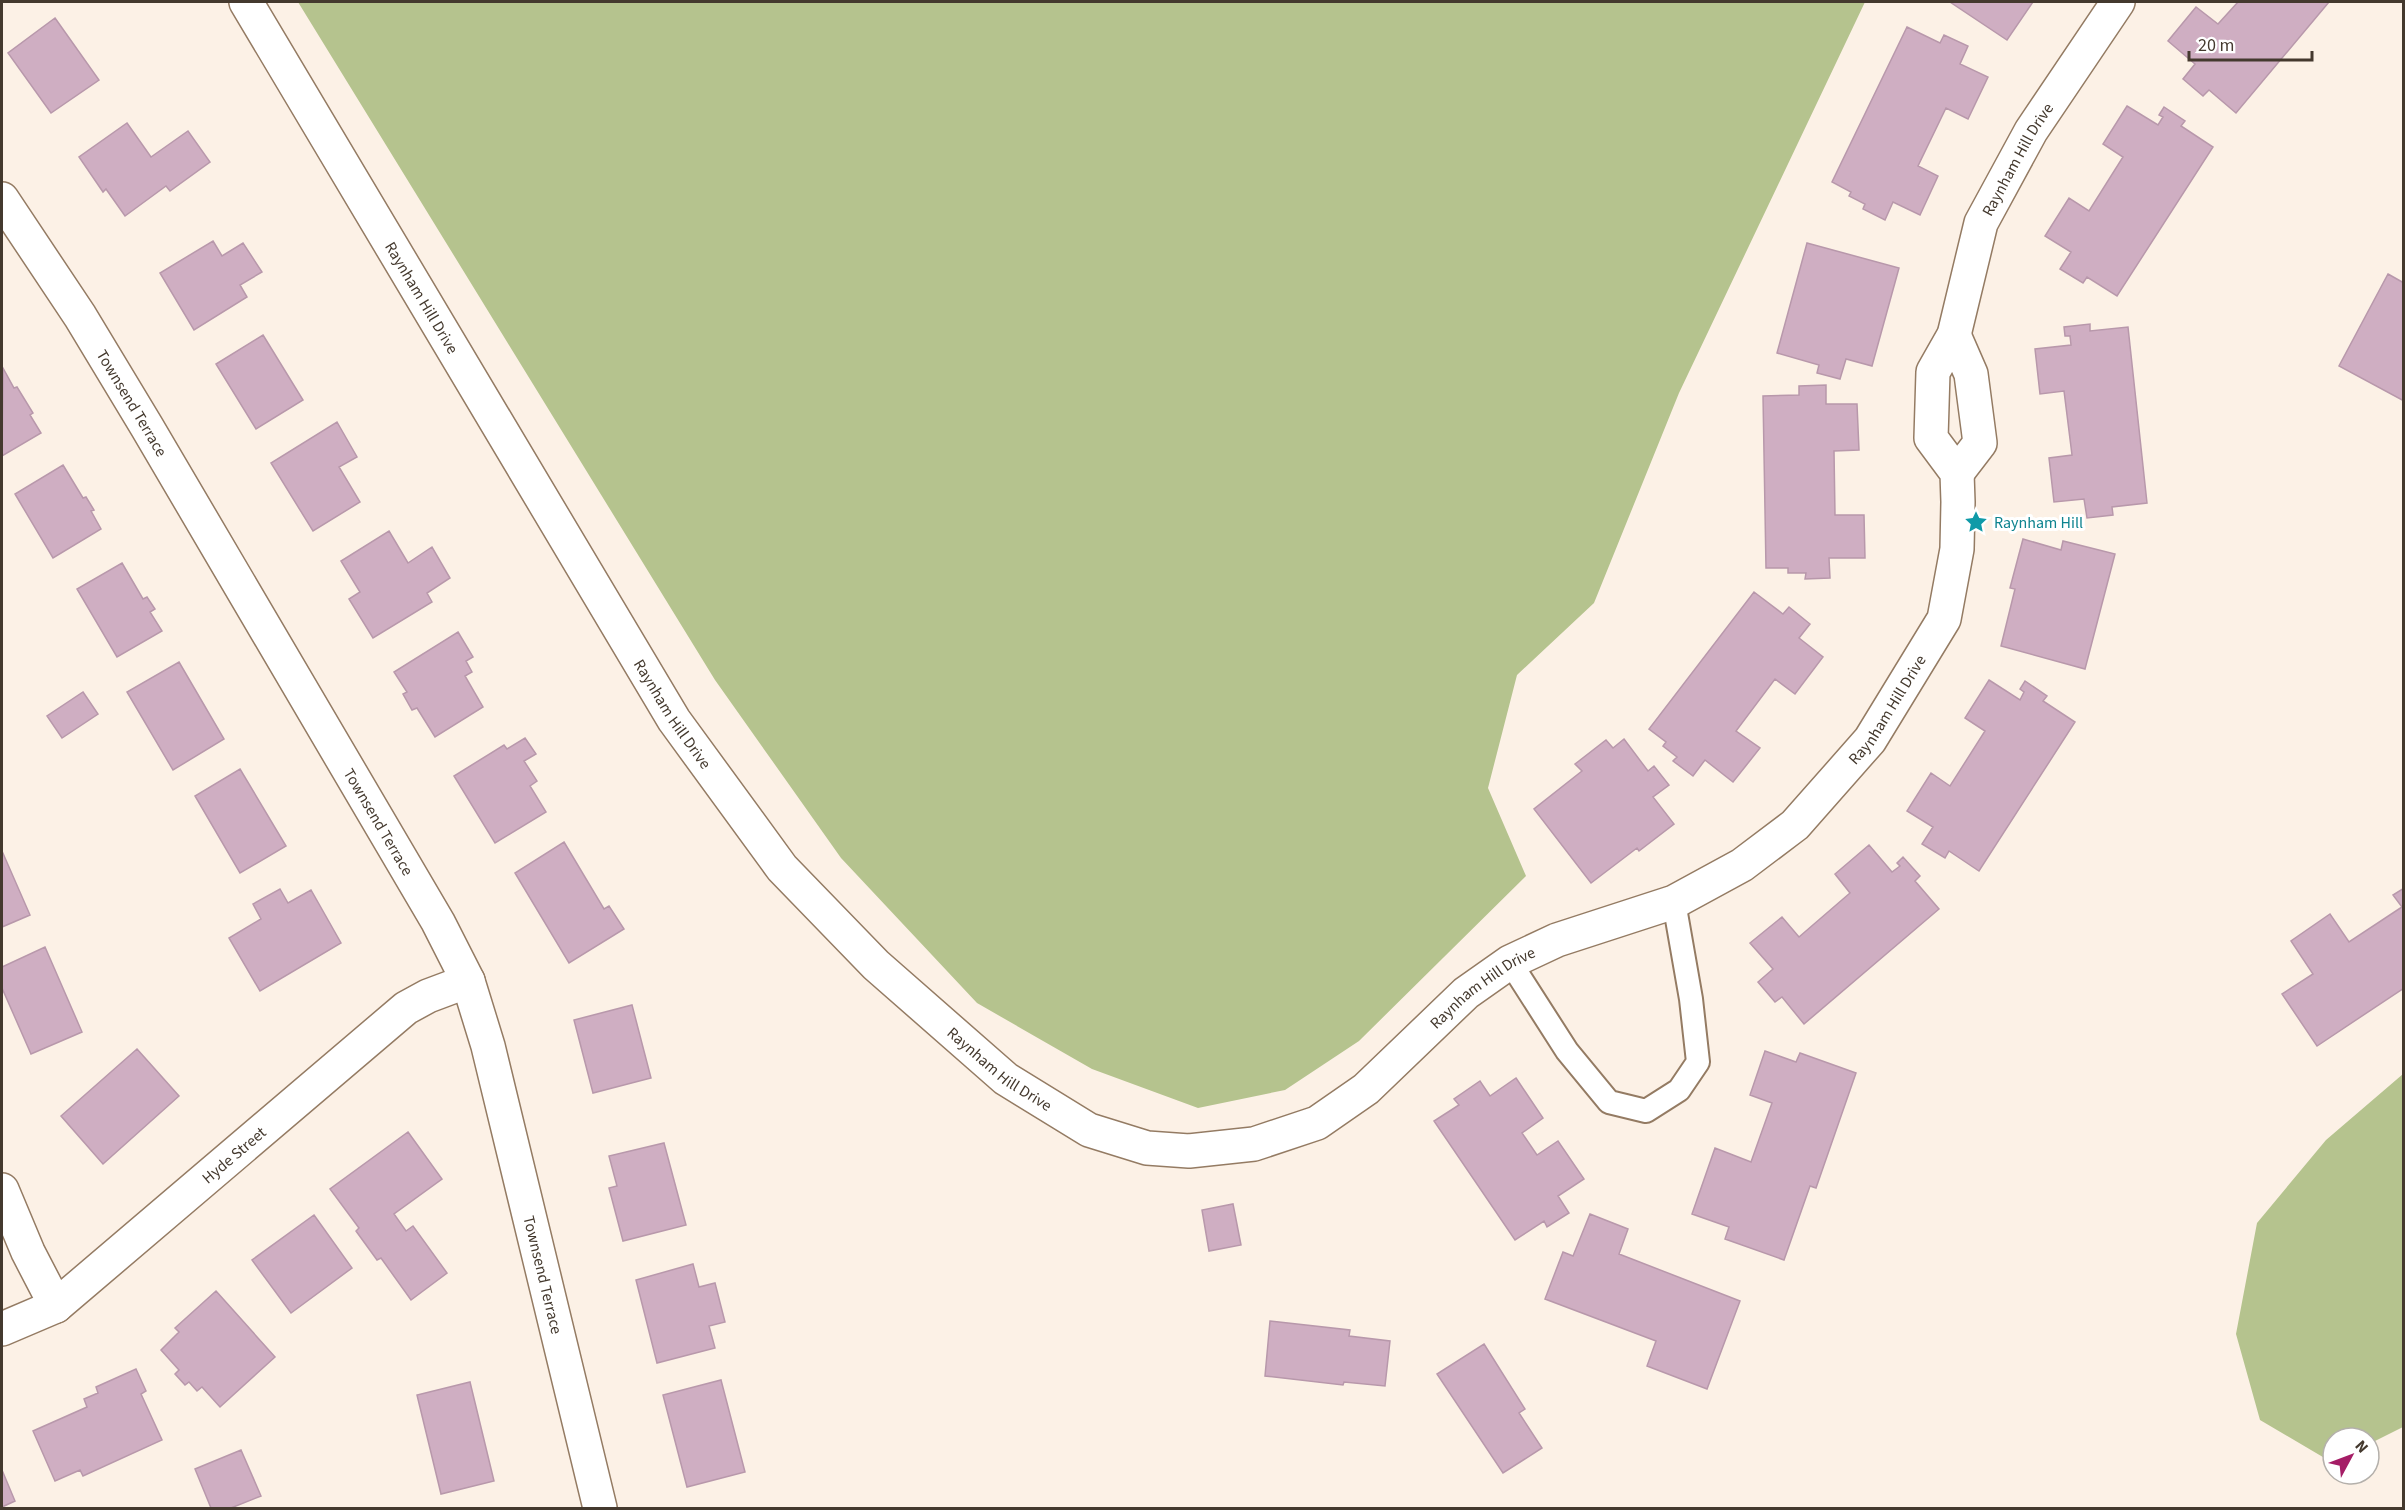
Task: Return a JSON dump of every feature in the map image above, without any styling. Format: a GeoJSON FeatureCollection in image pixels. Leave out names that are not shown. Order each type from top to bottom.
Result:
{"type":"FeatureCollection","features":[{"type":"Feature","properties":{"kind":"street","name":"Raynham Hill Drive"},"geometry":{"type":"LineString","coordinates":[[246,2],[674,720],[782,868],[876,965],[1006,1079],[1089,1130],[1147,1148],[1189,1151],[1254,1143],[1317,1123],[1366,1089],[1466,993],[1510,962],[1557,939],[1674,902],[1742,865],[1795,825],[1870,740],[1944,619],[1957,549],[1957,473],[1931,438],[1933,372],[1954,335],[1981,223],[2031,130],[2118,2]]}},
{"type":"Feature","properties":{"kind":"street","name":"Townsend Terrace"},"geometry":{"type":"LineString","coordinates":[[2,199],[80,316],[147,427],[438,922],[468,981],[488,1046],[600,1509]]}},
{"type":"Feature","properties":{"kind":"street"},"geometry":{"type":"LineString","coordinates":[[1954,335],[1971,374],[1980,443],[1957,473]]}},
{"type":"Feature","properties":{"kind":"street","name":"Hyde Street"},"geometry":{"type":"LineString","coordinates":[[2,1329],[56,1306],[406,1008],[428,996],[468,981]]}},
{"type":"Feature","properties":{"kind":"street"},"geometry":{"type":"LineString","coordinates":[[2,1190],[28,1252],[56,1306]]}},
{"type":"Feature","properties":{"kind":"lane"},"geometry":{"type":"LineString","coordinates":[[1510,962],[1567,1051],[1609,1102],[1646,1110],[1679,1090],[1698,1062],[1691,999],[1674,902]]}},
{"type":"Feature","properties":{"kind":"green space"},"geometry":{"type":"Polygon","coordinates":[[[298,2],[1865,2],[1679,393],[1594,603],[1517,675],[1488,788],[1526,876],[1359,1041],[1285,1090],[1198,1108],[1092,1069],[977,1003],[841,858],[715,680],[298,2]]]}},
{"type":"Feature","properties":{"kind":"green space"},"geometry":{"type":"Polygon","coordinates":[[[2403,1074],[2403,1427],[2381,1438],[2381,1426],[2321,1426],[2321,1456],[2260,1420],[2236,1334],[2257,1223],[2326,1140],[2403,1074]]]}},
{"type":"Feature","properties":{"kind":"building"},"geometry":{"type":"Polygon","coordinates":[[[1950,2],[2033,2],[2007,40],[1950,2]]]}},
{"type":"Feature","properties":{"kind":"building"},"geometry":{"type":"Polygon","coordinates":[[[2238,2],[2329,2],[2236,113],[2209,90],[2203,96],[2183,79],[2195,64],[2168,41],[2196,7],[2218,24],[2238,2]]]}},
{"type":"Feature","properties":{"kind":"building"},"geometry":{"type":"Polygon","coordinates":[[[55,18],[99,80],[51,113],[8,53],[55,18]]]}},
{"type":"Feature","properties":{"kind":"building"},"geometry":{"type":"Polygon","coordinates":[[[1907,27],[1940,43],[1944,35],[1968,46],[1960,64],[1988,77],[1968,119],[1946,108],[1918,166],[1938,176],[1920,215],[1893,202],[1885,220],[1863,209],[1865,204],[1849,196],[1851,192],[1832,182],[1907,27]]]}},
{"type":"Feature","properties":{"kind":"building"},"geometry":{"type":"Polygon","coordinates":[[[2127,106],[2158,125],[2163,117],[2159,115],[2164,107],[2185,121],[2181,126],[2213,147],[2117,296],[2087,277],[2083,283],[2060,269],[2071,252],[2045,236],[2069,198],[2089,211],[2123,157],[2103,144],[2127,106]]]}},
{"type":"Feature","properties":{"kind":"building"},"geometry":{"type":"Polygon","coordinates":[[[127,123],[151,157],[188,131],[210,162],[170,191],[166,186],[125,216],[106,189],[103,192],[79,157],[127,123]]]}},
{"type":"Feature","properties":{"kind":"building"},"geometry":{"type":"Polygon","coordinates":[[[213,241],[222,256],[243,243],[262,272],[240,285],[247,297],[194,330],[160,273],[213,241]]]}},
{"type":"Feature","properties":{"kind":"building"},"geometry":{"type":"Polygon","coordinates":[[[1807,243],[1899,268],[1872,366],[1846,359],[1840,379],[1817,373],[1819,365],[1777,353],[1807,243]]]}},
{"type":"Feature","properties":{"kind":"building"},"geometry":{"type":"Polygon","coordinates":[[[2388,274],[2404,283],[2404,401],[2339,366],[2388,274]]]}},
{"type":"Feature","properties":{"kind":"building"},"geometry":{"type":"Polygon","coordinates":[[[2090,324],[2090,331],[2128,327],[2147,503],[2112,507],[2113,515],[2087,518],[2084,499],[2054,502],[2049,458],[2072,455],[2064,391],[2040,394],[2035,349],[2071,345],[2070,336],[2065,336],[2064,327],[2090,324]]]}},
{"type":"Feature","properties":{"kind":"building"},"geometry":{"type":"Polygon","coordinates":[[[263,335],[303,400],[256,429],[216,364],[263,335]]]}},
{"type":"Feature","properties":{"kind":"building"},"geometry":{"type":"Polygon","coordinates":[[[3,368],[14,388],[17,387],[33,413],[30,415],[41,433],[2,456],[3,368]]]}},
{"type":"Feature","properties":{"kind":"building"},"geometry":{"type":"Polygon","coordinates":[[[1826,385],[1826,404],[1857,404],[1859,450],[1834,451],[1835,515],[1864,515],[1865,558],[1829,558],[1830,578],[1805,579],[1806,573],[1788,573],[1788,568],[1766,568],[1763,396],[1799,395],[1799,386],[1826,385]]]}},
{"type":"Feature","properties":{"kind":"building"},"geometry":{"type":"Polygon","coordinates":[[[337,422],[357,457],[339,467],[360,502],[313,531],[271,463],[337,422]]]}},
{"type":"Feature","properties":{"kind":"building"},"geometry":{"type":"Polygon","coordinates":[[[63,465],[83,498],[86,497],[94,510],[91,511],[101,529],[53,558],[15,494],[63,465]]]}},
{"type":"Feature","properties":{"kind":"building"},"geometry":{"type":"Polygon","coordinates":[[[389,531],[408,563],[432,547],[450,578],[427,593],[432,602],[373,638],[349,599],[360,592],[341,561],[389,531]]]}},
{"type":"Feature","properties":{"kind":"building"},"geometry":{"type":"Polygon","coordinates":[[[2023,539],[2061,550],[2063,541],[2115,554],[2085,669],[2001,646],[2015,589],[2010,588],[2023,539]]]}},
{"type":"Feature","properties":{"kind":"building"},"geometry":{"type":"Polygon","coordinates":[[[122,563],[143,599],[147,597],[155,609],[150,612],[162,631],[117,657],[77,589],[122,563]]]}},
{"type":"Feature","properties":{"kind":"building"},"geometry":{"type":"Polygon","coordinates":[[[1754,592],[1783,614],[1789,607],[1810,624],[1799,638],[1823,657],[1795,694],[1775,679],[1736,731],[1760,748],[1733,782],[1705,760],[1693,776],[1673,761],[1677,757],[1663,746],[1666,742],[1649,729],[1754,592]]]}},
{"type":"Feature","properties":{"kind":"building"},"geometry":{"type":"Polygon","coordinates":[[[458,632],[473,657],[466,661],[472,672],[465,676],[483,707],[435,737],[417,708],[412,710],[403,694],[407,692],[394,672],[458,632]]]}},
{"type":"Feature","properties":{"kind":"building"},"geometry":{"type":"Polygon","coordinates":[[[179,662],[224,739],[173,770],[127,692],[179,662]]]}},
{"type":"Feature","properties":{"kind":"building"},"geometry":{"type":"Polygon","coordinates":[[[1989,680],[2020,700],[2024,692],[2020,689],[2025,681],[2047,696],[2043,701],[2075,722],[1979,871],[1949,851],[1945,858],[1922,844],[1933,827],[1907,811],[1931,773],[1950,786],[1985,731],[1965,718],[1989,680]]]}},
{"type":"Feature","properties":{"kind":"building"},"geometry":{"type":"Polygon","coordinates":[[[83,692],[98,714],[62,738],[47,716],[83,692]]]}},
{"type":"Feature","properties":{"kind":"building"},"geometry":{"type":"Polygon","coordinates":[[[525,738],[536,754],[524,761],[537,781],[530,786],[546,812],[495,843],[454,776],[504,745],[507,749],[525,738]]]}},
{"type":"Feature","properties":{"kind":"building"},"geometry":{"type":"Polygon","coordinates":[[[1624,739],[1648,771],[1654,766],[1669,785],[1653,797],[1674,824],[1639,851],[1637,848],[1591,883],[1534,809],[1582,771],[1575,764],[1606,740],[1613,748],[1624,739]]]}},
{"type":"Feature","properties":{"kind":"building"},"geometry":{"type":"Polygon","coordinates":[[[240,769],[286,846],[240,873],[195,796],[240,769]]]}},
{"type":"Feature","properties":{"kind":"building"},"geometry":{"type":"Polygon","coordinates":[[[564,842],[604,909],[609,906],[624,929],[569,963],[515,873],[564,842]]]}},
{"type":"Feature","properties":{"kind":"building"},"geometry":{"type":"Polygon","coordinates":[[[1869,845],[1892,872],[1900,866],[1897,863],[1903,857],[1920,876],[1915,881],[1939,909],[1804,1024],[1782,997],[1775,1002],[1758,982],[1773,969],[1750,943],[1782,917],[1799,937],[1850,893],[1835,874],[1869,845]]]}},
{"type":"Feature","properties":{"kind":"building"},"geometry":{"type":"Polygon","coordinates":[[[2,851],[30,915],[2,927],[2,851]]]}},
{"type":"Feature","properties":{"kind":"building"},"geometry":{"type":"Polygon","coordinates":[[[2404,888],[2404,988],[2317,1046],[2282,994],[2313,974],[2291,941],[2330,914],[2349,942],[2402,907],[2393,895],[2404,888]]]}},
{"type":"Feature","properties":{"kind":"building"},"geometry":{"type":"Polygon","coordinates":[[[280,889],[288,903],[311,890],[341,943],[260,991],[229,938],[261,919],[253,904],[280,889]]]}},
{"type":"Feature","properties":{"kind":"building"},"geometry":{"type":"Polygon","coordinates":[[[45,947],[82,1032],[31,1054],[2,988],[2,967],[45,947]]]}},
{"type":"Feature","properties":{"kind":"building"},"geometry":{"type":"Polygon","coordinates":[[[632,1005],[651,1078],[593,1093],[574,1020],[632,1005]]]}},
{"type":"Feature","properties":{"kind":"building"},"geometry":{"type":"Polygon","coordinates":[[[137,1049],[179,1096],[103,1164],[61,1116],[137,1049]]]}},
{"type":"Feature","properties":{"kind":"building"},"geometry":{"type":"Polygon","coordinates":[[[1765,1051],[1796,1062],[1800,1053],[1856,1073],[1816,1188],[1810,1186],[1784,1260],[1725,1239],[1729,1227],[1692,1214],[1715,1148],[1751,1162],[1772,1103],[1750,1095],[1765,1051]]]}},
{"type":"Feature","properties":{"kind":"building"},"geometry":{"type":"Polygon","coordinates":[[[1516,1078],[1543,1118],[1522,1133],[1537,1155],[1558,1141],[1584,1179],[1558,1196],[1569,1213],[1547,1227],[1544,1221],[1515,1240],[1434,1121],[1459,1105],[1454,1099],[1480,1081],[1490,1096],[1516,1078]]]}},
{"type":"Feature","properties":{"kind":"building"},"geometry":{"type":"Polygon","coordinates":[[[408,1132],[442,1179],[394,1214],[406,1231],[413,1226],[447,1273],[411,1300],[381,1258],[377,1260],[356,1231],[359,1228],[330,1189],[408,1132]]]}},
{"type":"Feature","properties":{"kind":"building"},"geometry":{"type":"Polygon","coordinates":[[[664,1143],[686,1225],[623,1241],[609,1188],[617,1186],[609,1156],[664,1143]]]}},
{"type":"Feature","properties":{"kind":"building"},"geometry":{"type":"Polygon","coordinates":[[[1233,1204],[1241,1245],[1209,1251],[1202,1210],[1233,1204]]]}},
{"type":"Feature","properties":{"kind":"building"},"geometry":{"type":"Polygon","coordinates":[[[1590,1214],[1628,1229],[1619,1254],[1740,1301],[1707,1389],[1647,1366],[1656,1341],[1545,1299],[1563,1252],[1573,1256],[1590,1214]]]}},
{"type":"Feature","properties":{"kind":"building"},"geometry":{"type":"Polygon","coordinates":[[[314,1215],[352,1268],[291,1313],[252,1260],[314,1215]]]}},
{"type":"Feature","properties":{"kind":"building"},"geometry":{"type":"Polygon","coordinates":[[[693,1264],[699,1287],[715,1283],[725,1322],[709,1326],[715,1348],[657,1363],[636,1280],[693,1264]]]}},
{"type":"Feature","properties":{"kind":"building"},"geometry":{"type":"Polygon","coordinates":[[[216,1291],[275,1357],[220,1407],[202,1387],[197,1391],[189,1382],[185,1385],[175,1374],[179,1370],[161,1350],[179,1332],[175,1328],[216,1291]]]}},
{"type":"Feature","properties":{"kind":"building"},"geometry":{"type":"Polygon","coordinates":[[[1270,1321],[1350,1330],[1349,1336],[1390,1341],[1385,1386],[1344,1382],[1343,1385],[1265,1376],[1270,1321]]]}},
{"type":"Feature","properties":{"kind":"building"},"geometry":{"type":"Polygon","coordinates":[[[1484,1344],[1525,1409],[1519,1413],[1542,1448],[1503,1473],[1437,1374],[1484,1344]]]}},
{"type":"Feature","properties":{"kind":"building"},"geometry":{"type":"Polygon","coordinates":[[[136,1369],[146,1391],[141,1394],[162,1440],[83,1476],[80,1470],[55,1481],[33,1431],[87,1407],[84,1399],[98,1393],[96,1387],[136,1369]]]}},
{"type":"Feature","properties":{"kind":"building"},"geometry":{"type":"Polygon","coordinates":[[[721,1380],[745,1472],[687,1487],[663,1395],[721,1380]]]}},
{"type":"Feature","properties":{"kind":"building"},"geometry":{"type":"Polygon","coordinates":[[[470,1382],[494,1481],[441,1494],[417,1395],[470,1382]]]}},
{"type":"Feature","properties":{"kind":"building"},"geometry":{"type":"Polygon","coordinates":[[[241,1450],[261,1496],[231,1508],[211,1508],[195,1469],[241,1450]]]}},
{"type":"Feature","properties":{"kind":"building"},"geometry":{"type":"Polygon","coordinates":[[[2,1470],[15,1501],[2,1507],[2,1470]]]}},
{"type":"Feature","properties":{"kind":"place","name":"Raynham Hill"},"geometry":{"type":"Point","coordinates":[1976,522]}}]}
